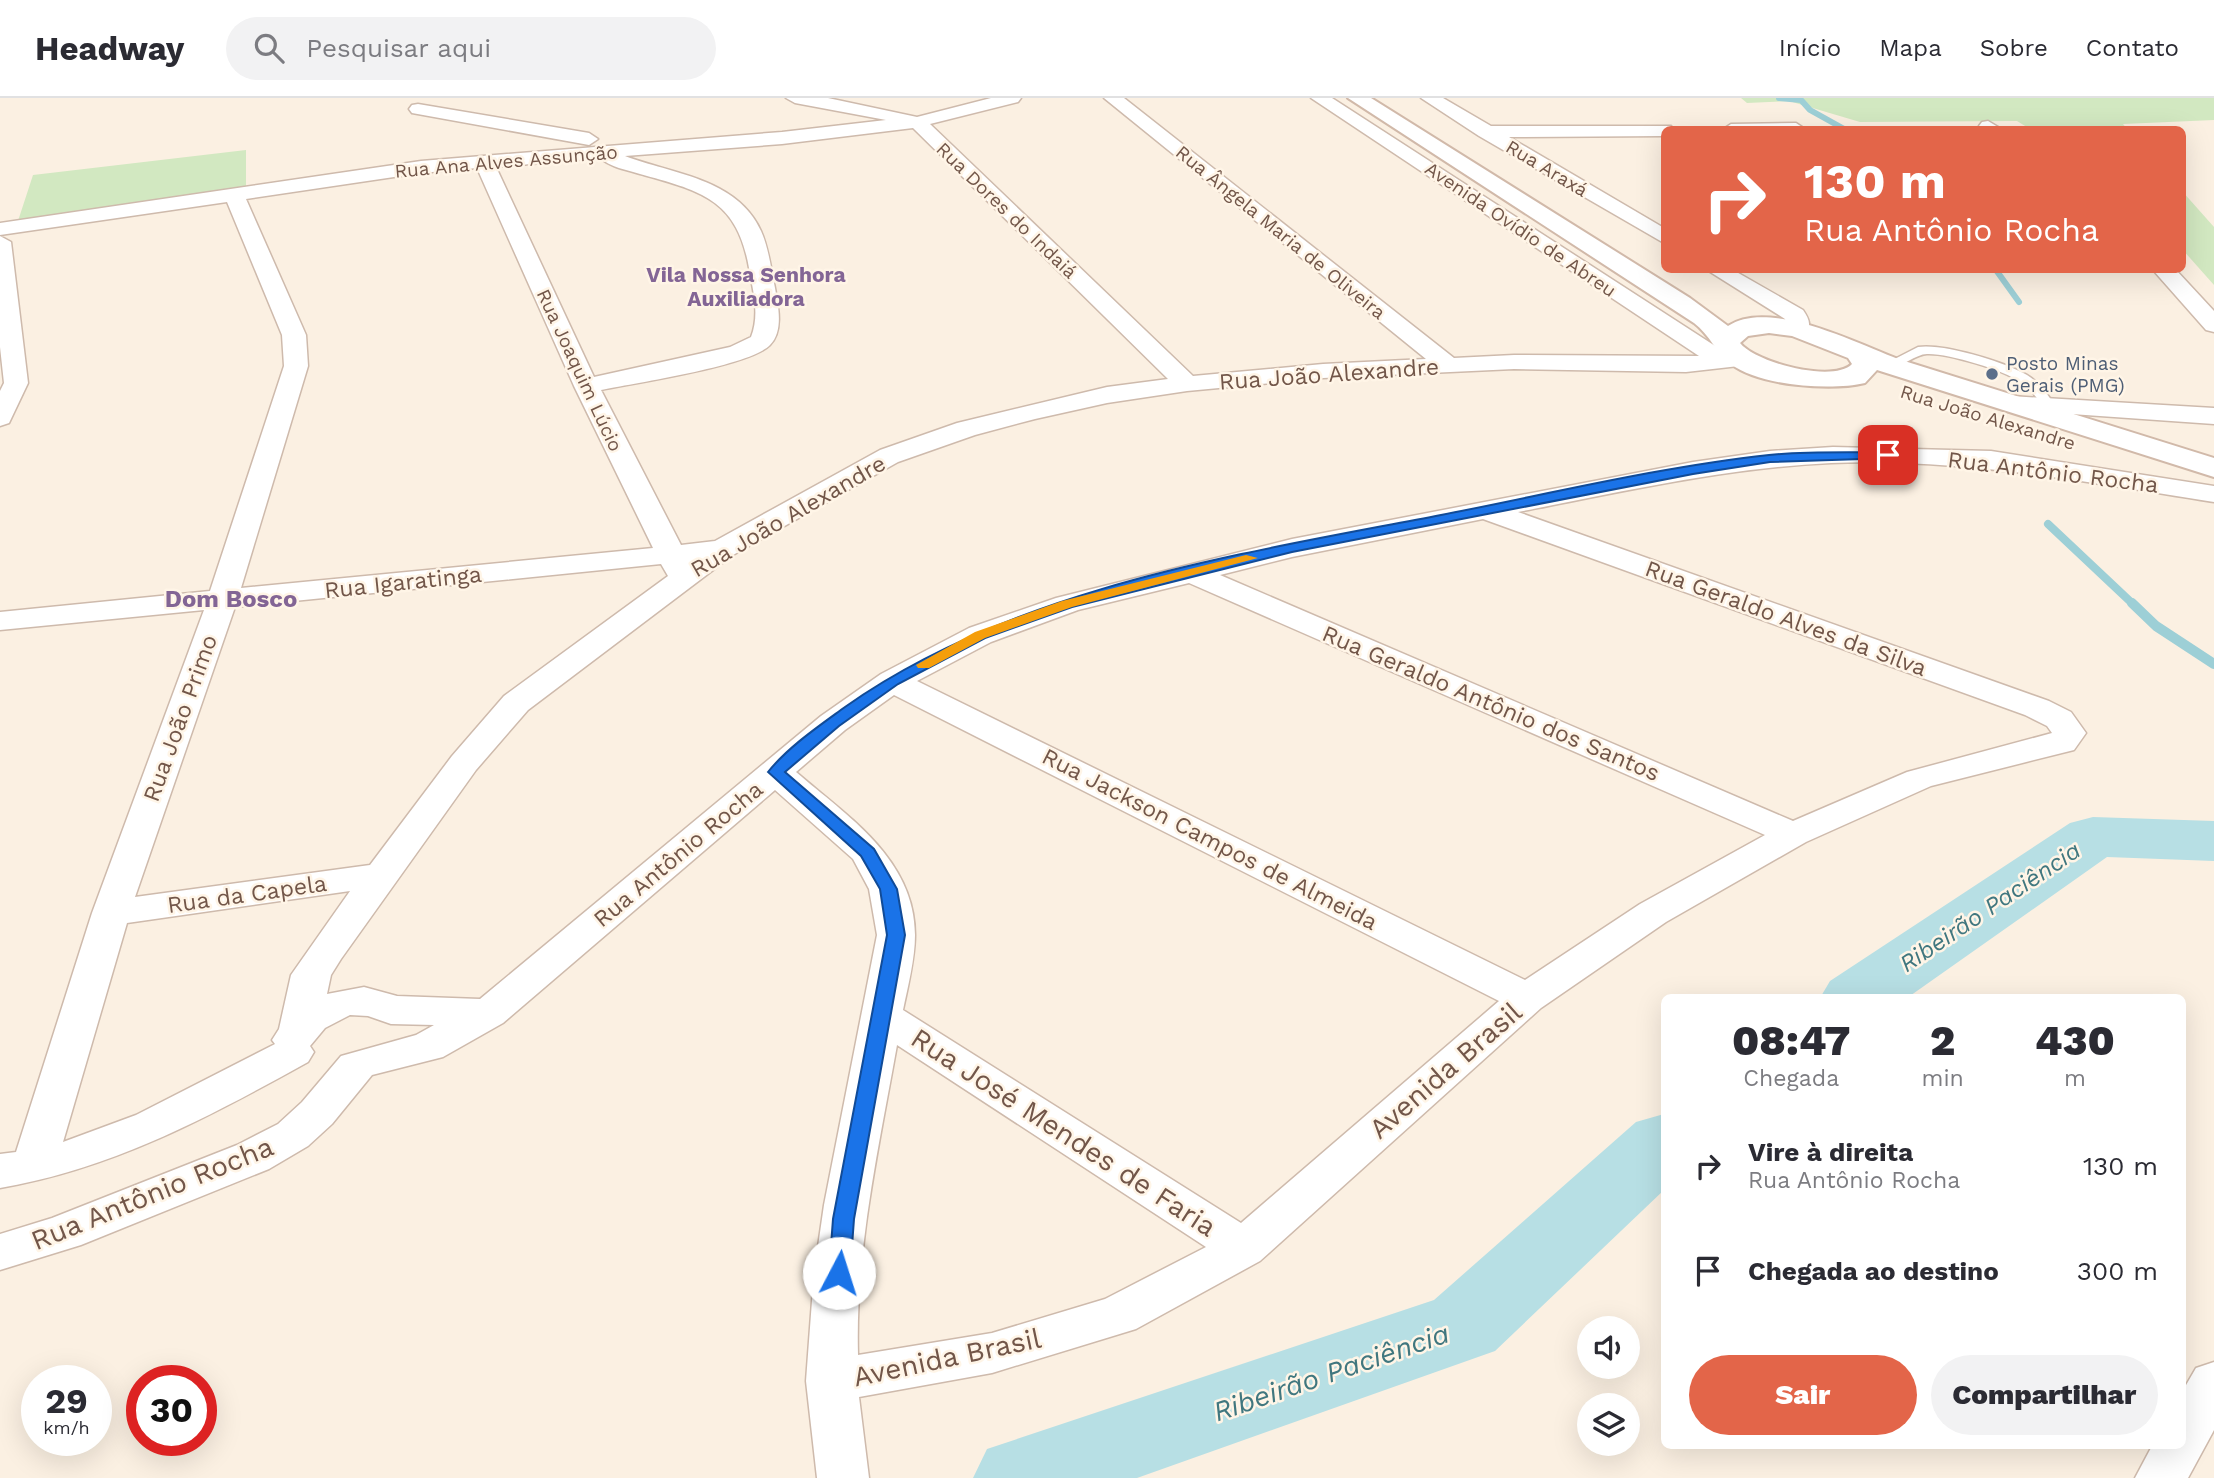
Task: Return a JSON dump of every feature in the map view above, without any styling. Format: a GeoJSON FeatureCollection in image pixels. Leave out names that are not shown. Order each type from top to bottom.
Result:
{"type":"FeatureCollection","features":[{"type":"Feature","properties":{"kind":"main road","name":"Avenida Ovídio de Abreu"},"geometry":{"type":"LineString","coordinates":[[1358,98],[1681,303],[1714,326],[1729,354]]}},
{"type":"Feature","properties":{"kind":"main road","name":"Avenida Ovídio de Abreu"},"geometry":{"type":"LineString","coordinates":[[1391,98],[1630,245]]}},
{"type":"Feature","properties":{"kind":"main road"},"geometry":{"type":"LineString","coordinates":[[1677,273],[1769,325]]}},
{"type":"Feature","properties":{"kind":"main road","name":"Rua João Alexandre"},"geometry":{"type":"LineString","coordinates":[[2214,468],[1889,365],[1796,322],[1740,329],[1729,354],[1782,374],[1840,379],[1931,397],[2214,488]]}},
{"type":"Feature","properties":{"kind":"main road"},"geometry":{"type":"LineString","coordinates":[[1840,379],[1855,377],[1867,364],[1853,348]]}},
{"type":"Feature","properties":{"kind":"street","name":"Rua Dores do Indaiá"},"geometry":{"type":"LineString","coordinates":[[795,98],[917,122],[1187,384]]}},
{"type":"Feature","properties":{"kind":"street"},"geometry":{"type":"LineString","coordinates":[[851,107],[870,98]]}},
{"type":"Feature","properties":{"kind":"street","name":"Rua Ana Alves Assunção"},"geometry":{"type":"LineString","coordinates":[[0,229],[234,193],[483,160],[782,138],[917,122],[1012,98]]}},
{"type":"Feature","properties":{"kind":"street","name":"Rua Ângela Maria de Oliveira"},"geometry":{"type":"LineString","coordinates":[[1113,98],[1450,366]]}},
{"type":"Feature","properties":{"kind":"street","name":"Avenida Ovídio de Abreu"},"geometry":{"type":"LineString","coordinates":[[1320,98],[1729,354]]}},
{"type":"Feature","properties":{"kind":"street","name":"Rua Araxá"},"geometry":{"type":"LineString","coordinates":[[1430,98],[1661,235]]}},
{"type":"Feature","properties":{"kind":"street"},"geometry":{"type":"LineString","coordinates":[[418,109],[641,149]]}},
{"type":"Feature","properties":{"kind":"street"},"geometry":{"type":"LineString","coordinates":[[1486,132],[1661,130]]}},
{"type":"Feature","properties":{"kind":"street"},"geometry":{"type":"LineString","coordinates":[[586,386],[738,353],[761,341],[768,316],[757,250],[745,220],[701,187],[596,151]]}},
{"type":"Feature","properties":{"kind":"street","name":"Rua Joaquim Lúcio"},"geometry":{"type":"LineString","coordinates":[[483,160],[586,386],[677,566]]}},
{"type":"Feature","properties":{"kind":"street","name":"Rua João Primo"},"geometry":{"type":"LineString","coordinates":[[17,1169],[222,601],[296,366],[294,335],[234,193]]}},
{"type":"Feature","properties":{"kind":"street"},"geometry":{"type":"LineString","coordinates":[[0,242],[16,383],[0,418]]}},
{"type":"Feature","properties":{"kind":"street"},"geometry":{"type":"LineString","coordinates":[[1722,273],[1796,322]]}},
{"type":"Feature","properties":{"kind":"street"},"geometry":{"type":"LineString","coordinates":[[2167,273],[2214,325]]}},
{"type":"Feature","properties":{"kind":"street","name":"Rua João Alexandre"},"geometry":{"type":"LineString","coordinates":[[296,1040],[311,975],[464,763],[516,703],[677,566],[723,549],[889,456],[966,429],[1032,412],[1107,395],[1187,384],[1323,371],[1573,361],[1686,365],[1729,354]]}},
{"type":"Feature","properties":{"kind":"street"},"geometry":{"type":"LineString","coordinates":[[2010,404],[2214,416]]}},
{"type":"Feature","properties":{"kind":"street","name":"Rua Antônio Rocha"},"geometry":{"type":"LineString","coordinates":[[0,1252],[65,1233],[253,1157],[293,1135],[362,1063],[428,1047],[489,1013],[834,723],[892,681],[980,635],[1067,604],[1189,572],[1484,510],[1770,458],[1833,454],[1991,459],[2214,494]]}},
{"type":"Feature","properties":{"kind":"street","name":"Rua Geraldo Alves da Silva"},"geometry":{"type":"LineString","coordinates":[[1484,510],[2037,708],[2059,719],[2069,733],[2062,743]]}},
{"type":"Feature","properties":{"kind":"street","name":"Rua Igaratinga"},"geometry":{"type":"LineString","coordinates":[[0,621],[677,566]]}},
{"type":"Feature","properties":{"kind":"street","name":"Rua Geraldo Antônio dos Santos"},"geometry":{"type":"LineString","coordinates":[[1189,572],[1793,834]]}},
{"type":"Feature","properties":{"kind":"street","name":"Rua Jackson Campos de Almeida"},"geometry":{"type":"LineString","coordinates":[[892,681],[1527,998]]}},
{"type":"Feature","properties":{"kind":"street","name":"Avenida Brasil"},"geometry":{"type":"LineString","coordinates":[[831,1381],[992,1353],[1119,1315],[1244,1248],[1527,998],[1653,913],[1793,834],[1919,779],[2062,743]]}},
{"type":"Feature","properties":{"kind":"street"},"geometry":{"type":"LineString","coordinates":[[775,772],[868,853],[888,889],[896,935],[844,1219],[831,1381],[841,1466]]}},
{"type":"Feature","properties":{"kind":"street","name":"Rua da Capela"},"geometry":{"type":"LineString","coordinates":[[111,913],[383,875]]}},
{"type":"Feature","properties":{"kind":"street"},"geometry":{"type":"LineString","coordinates":[[17,1169],[102,1147],[171,1118],[296,1040],[323,1010],[338,1004],[369,1001],[391,1010],[489,1013]]}},
{"type":"Feature","properties":{"kind":"street"},"geometry":{"type":"LineString","coordinates":[[296,1040],[301,1063],[316,1069],[335,1070],[362,1063],[393,1040],[397,1024],[391,1010]]}},
{"type":"Feature","properties":{"kind":"street","name":"Rua José Mendes de Faria"},"geometry":{"type":"LineString","coordinates":[[883,1016],[1244,1248]]}},
{"type":"Feature","properties":{"kind":"street"},"geometry":{"type":"LineString","coordinates":[[2186,1433],[2214,1383]]}},
{"type":"Feature","properties":{"kind":"street"},"geometry":{"type":"LineString","coordinates":[[2161,1478],[2177,1449]]}},
{"type":"Feature","properties":{"kind":"lane"},"geometry":{"type":"LineString","coordinates":[[1889,365],[1922,350],[1949,351],[2022,377],[2037,389],[2050,407]]}},
{"type":"Feature","properties":{"kind":"green space"},"geometry":{"type":"Polygon","coordinates":[[[1741,98],[2214,98],[2214,120],[2123,124],[2125,126],[2025,126],[2017,121],[1860,122],[1789,101],[1747,103],[1741,98]]]}},
{"type":"Feature","properties":{"kind":"green space"},"geometry":{"type":"Polygon","coordinates":[[[246,150],[246,188],[17,224],[33,175],[246,150]]]}},
{"type":"Feature","properties":{"kind":"green space"},"geometry":{"type":"Polygon","coordinates":[[[2186,196],[2214,227],[2214,285],[2186,254],[2186,196]]]}},
{"type":"Feature","properties":{"kind":"waterway"},"geometry":{"type":"LineString","coordinates":[[1779,98],[1801,100],[1810,110],[1839,126]]}},
{"type":"Feature","properties":{"kind":"waterway"},"geometry":{"type":"LineString","coordinates":[[1998,273],[2019,302]]}},
{"type":"Feature","properties":{"kind":"waterway"},"geometry":{"type":"LineString","coordinates":[[2048,524],[2134,605]]}},
{"type":"Feature","properties":{"kind":"waterway"},"geometry":{"type":"LineString","coordinates":[[2132,603],[2156,626],[2214,664]]}},
{"type":"Feature","properties":{"kind":"waterway","name":"Ribeirão Paciência"},"geometry":{"type":"LineString","coordinates":[[1862,994],[2093,837],[2214,841]]}},
{"type":"Feature","properties":{"kind":"waterway","name":"Ribeirão Paciência"},"geometry":{"type":"LineString","coordinates":[[1020,1478],[1464,1326],[1661,1146]]}},
{"type":"Feature","properties":{"kind":"slow traffic"},"geometry":{"type":"LineString","coordinates":[[923,665],[980,635],[1067,604],[1251,558]]}},
{"type":"Feature","properties":{"kind":"place","name":"Posto Minas Gerais (PMG)"},"geometry":{"type":"Point","coordinates":[1992,374]}},
{"type":"Feature","properties":{"kind":"district","name":"Vila Nossa Senhora Auxiliadora"},"geometry":{"type":"Point","coordinates":[746,287]}},
{"type":"Feature","properties":{"kind":"district","name":"Dom Bosco"},"geometry":{"type":"Point","coordinates":[231,599]}},
{"type":"Feature","properties":{"kind":"route"},"geometry":{"type":"LineString","coordinates":[[839,1273],[844,1219],[896,935],[888,889],[868,853],[775,772],[834,723],[892,681],[980,635],[1067,604],[1189,572],[1292,548],[1693,470],[1770,458],[1833,454],[1888,455]]}}]}
